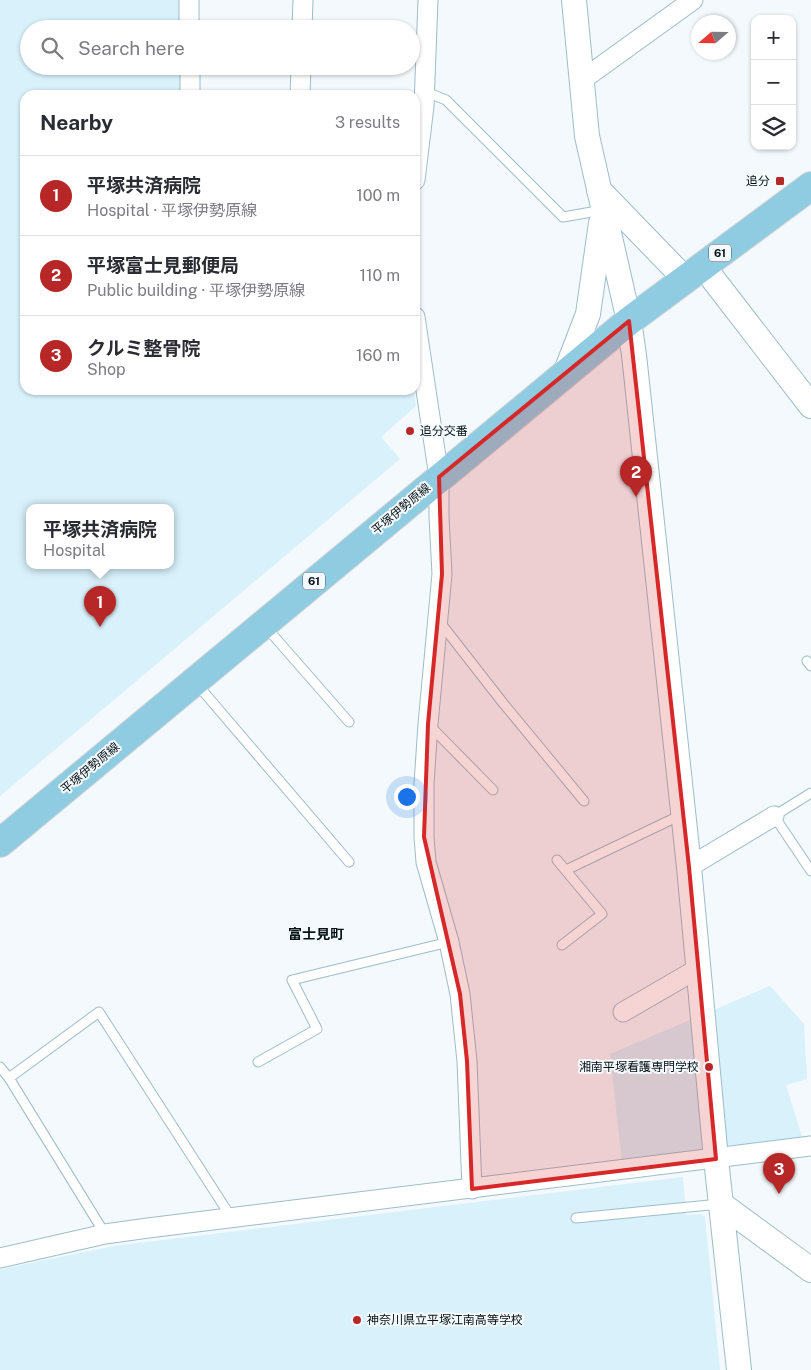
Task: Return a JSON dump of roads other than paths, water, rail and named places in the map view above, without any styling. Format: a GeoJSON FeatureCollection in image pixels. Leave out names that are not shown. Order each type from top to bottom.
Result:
{"type":"FeatureCollection","features":[{"type":"Feature","properties":{"kind":"main road","name":"平塚伊勢原線"},"geometry":{"type":"LineString","coordinates":[[0,843],[629,321],[811,186]]}},
{"type":"Feature","properties":{"kind":"street"},"geometry":{"type":"LineString","coordinates":[[189,0],[189,20]]}},
{"type":"Feature","properties":{"kind":"street"},"geometry":{"type":"LineString","coordinates":[[302,20],[303,0]]}},
{"type":"Feature","properties":{"kind":"street"},"geometry":{"type":"LineString","coordinates":[[420,114],[428,0]]}},
{"type":"Feature","properties":{"kind":"street"},"geometry":{"type":"LineString","coordinates":[[574,0],[587,136],[629,321],[636,371],[684,814],[716,1159],[739,1370]]}},
{"type":"Feature","properties":{"kind":"street"},"geometry":{"type":"LineString","coordinates":[[582,80],[693,0]]}},
{"type":"Feature","properties":{"kind":"street"},"geometry":{"type":"LineString","coordinates":[[190,75],[190,90]]}},
{"type":"Feature","properties":{"kind":"street"},"geometry":{"type":"LineString","coordinates":[[300,75],[300,90]]}},
{"type":"Feature","properties":{"kind":"street"},"geometry":{"type":"LineString","coordinates":[[601,200],[694,273],[811,406]]}},
{"type":"Feature","properties":{"kind":"street"},"geometry":{"type":"LineString","coordinates":[[565,374],[588,314],[601,200]]}},
{"type":"Feature","properties":{"kind":"street"},"geometry":{"type":"LineString","coordinates":[[420,350],[439,477],[442,574],[428,724],[424,784],[424,838],[426,862],[449,942],[460,994],[467,1061],[472,1189]]}},
{"type":"Feature","properties":{"kind":"street"},"geometry":{"type":"LineString","coordinates":[[689,867],[774,816]]}},
{"type":"Feature","properties":{"kind":"street"},"geometry":{"type":"LineString","coordinates":[[623,1012],[699,968]]}},
{"type":"Feature","properties":{"kind":"street"},"geometry":{"type":"LineString","coordinates":[[0,1258],[104,1234],[811,1146]]}},
{"type":"Feature","properties":{"kind":"street"},"geometry":{"type":"LineString","coordinates":[[721,1204],[811,1270]]}},
{"type":"Feature","properties":{"kind":"lane"},"geometry":{"type":"LineString","coordinates":[[421,101],[446,100],[563,217],[601,200]]}},
{"type":"Feature","properties":{"kind":"lane"},"geometry":{"type":"LineString","coordinates":[[439,621],[503,703],[584,801]]}},
{"type":"Feature","properties":{"kind":"lane"},"geometry":{"type":"LineString","coordinates":[[263,624],[348,722]]}},
{"type":"Feature","properties":{"kind":"lane"},"geometry":{"type":"LineString","coordinates":[[194,681],[349,862]]}},
{"type":"Feature","properties":{"kind":"lane"},"geometry":{"type":"LineString","coordinates":[[428,724],[493,790]]}},
{"type":"Feature","properties":{"kind":"lane"},"geometry":{"type":"LineString","coordinates":[[811,793],[774,816],[811,871]]}},
{"type":"Feature","properties":{"kind":"lane"},"geometry":{"type":"LineString","coordinates":[[566,870],[684,814]]}},
{"type":"Feature","properties":{"kind":"lane"},"geometry":{"type":"LineString","coordinates":[[557,860],[602,914],[562,945]]}},
{"type":"Feature","properties":{"kind":"lane"},"geometry":{"type":"LineString","coordinates":[[258,1062],[317,1028],[292,980],[449,942]]}},
{"type":"Feature","properties":{"kind":"lane"},"geometry":{"type":"LineString","coordinates":[[8,1078],[99,1012],[230,1217]]}},
{"type":"Feature","properties":{"kind":"lane"},"geometry":{"type":"LineString","coordinates":[[0,1067],[104,1234]]}},
{"type":"Feature","properties":{"kind":"lane"},"geometry":{"type":"LineString","coordinates":[[576,1218],[721,1204]]}},
{"type":"Feature","properties":{"kind":"place","name":"追分"},"geometry":{"type":"Point","coordinates":[780,181]}},
{"type":"Feature","properties":{"kind":"place","name":"追分交番"},"geometry":{"type":"Point","coordinates":[410,431]}},
{"type":"Feature","properties":{"kind":"place","name":"平塚富士見郵便局"},"geometry":{"type":"Point","coordinates":[636,497]}},
{"type":"Feature","properties":{"kind":"place","name":"平塚共済病院"},"geometry":{"type":"Point","coordinates":[100,627]}},
{"type":"Feature","properties":{"kind":"place","name":"湘南平塚看護専門学校"},"geometry":{"type":"Point","coordinates":[709,1067]}},
{"type":"Feature","properties":{"kind":"place","name":"クルミ整骨院"},"geometry":{"type":"Point","coordinates":[779,1194]}},
{"type":"Feature","properties":{"kind":"place","name":"神奈川県立平塚江南高等学校"},"geometry":{"type":"Point","coordinates":[357,1320]}},
{"type":"Feature","properties":{"kind":"district","name":"富士見町"},"geometry":{"type":"Point","coordinates":[316,934]}}]}
